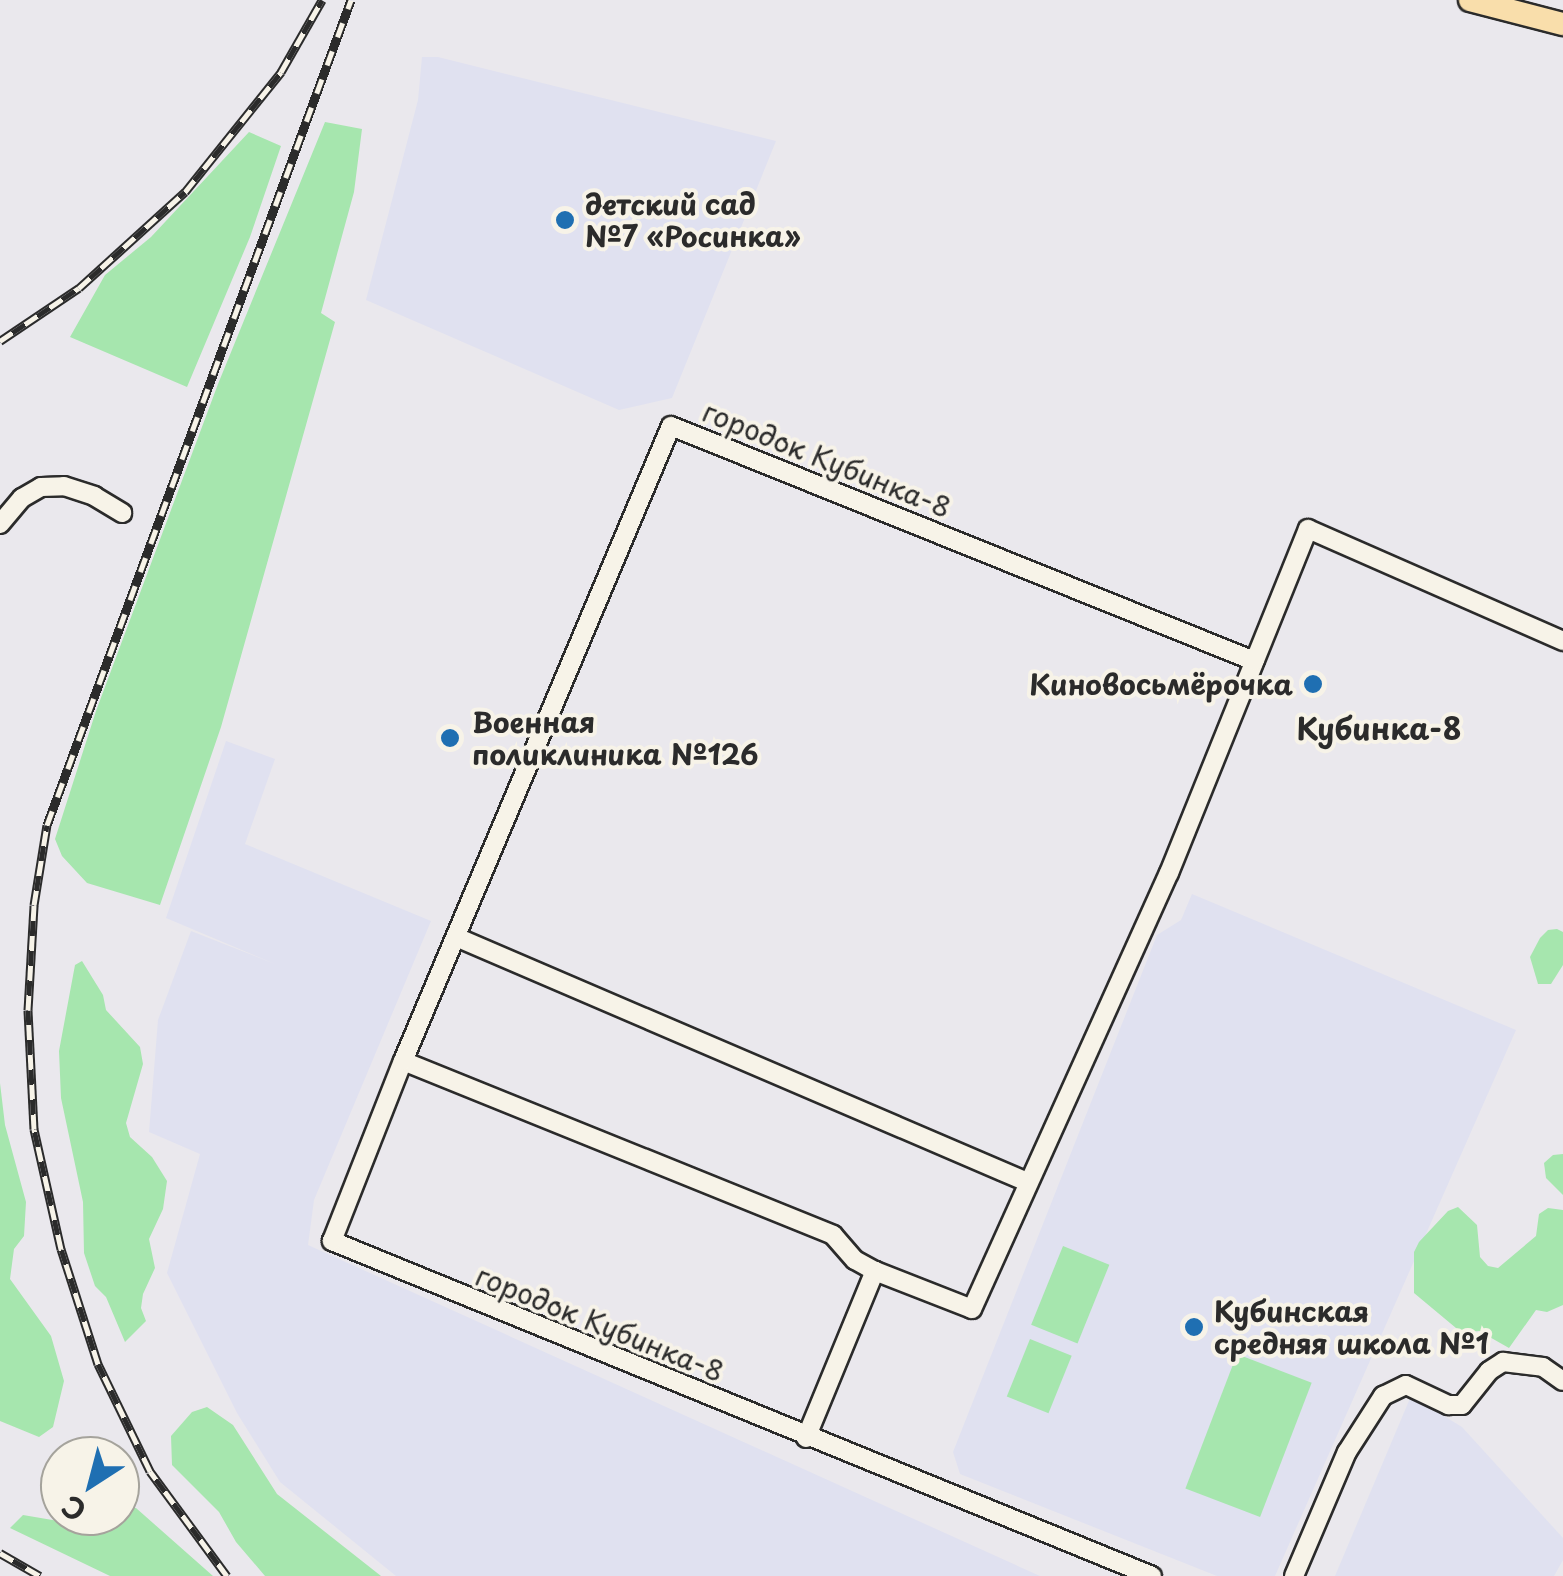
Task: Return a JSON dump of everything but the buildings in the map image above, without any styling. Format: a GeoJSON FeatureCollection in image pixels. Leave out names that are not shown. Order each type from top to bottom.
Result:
{"type":"FeatureCollection","features":[{"type":"Feature","properties":{"kind":"main road"},"geometry":{"type":"LineString","coordinates":[[1470,0],[1563,24]]}},
{"type":"Feature","properties":{"kind":"street","name":"городок Кубинка-8"},"geometry":{"type":"LineString","coordinates":[[1152,1576],[806,1438],[332,1240],[402,1062],[671,426],[1254,660]]}},
{"type":"Feature","properties":{"kind":"street"},"geometry":{"type":"LineString","coordinates":[[0,524],[22,498],[41,487],[64,486],[94,496],[122,513]]}},
{"type":"Feature","properties":{"kind":"street"},"geometry":{"type":"LineString","coordinates":[[402,1062],[834,1236],[855,1260],[972,1309],[1169,873],[1308,529],[1563,641]]}},
{"type":"Feature","properties":{"kind":"street"},"geometry":{"type":"LineString","coordinates":[[456,937],[1027,1182]]}},
{"type":"Feature","properties":{"kind":"street"},"geometry":{"type":"LineString","coordinates":[[806,1438],[876,1271]]}},
{"type":"Feature","properties":{"kind":"street"},"geometry":{"type":"LineString","coordinates":[[1294,1576],[1347,1452],[1382,1396],[1406,1385],[1448,1405],[1462,1406],[1489,1372],[1503,1362],[1542,1367],[1563,1382]]}},
{"type":"Feature","properties":{"kind":"shaded area","name":"детский сад №7 «Росинка»"},"geometry":{"type":"Polygon","coordinates":[[[422,57],[438,57],[776,141],[672,398],[619,410],[366,300],[418,100],[422,57]]]}},
{"type":"Feature","properties":{"kind":"shaded area"},"geometry":{"type":"Polygon","coordinates":[[[226,741],[275,759],[245,844],[431,921],[314,1200],[308,1245],[1040,1576],[396,1576],[280,1482],[237,1413],[167,1273],[200,1154],[149,1132],[158,1020],[191,931],[275,964],[166,918],[226,741]]]}},
{"type":"Feature","properties":{"kind":"shaded area","name":"Кубинская средняя школа №1"},"geometry":{"type":"Polygon","coordinates":[[[1192,894],[1516,1030],[1275,1576],[1217,1576],[960,1474],[953,1452],[1157,935],[1181,920],[1192,894]]]}},
{"type":"Feature","properties":{"kind":"shaded area"},"geometry":{"type":"Polygon","coordinates":[[[1411,1396],[1462,1427],[1563,1538],[1563,1560],[1554,1576],[1335,1576],[1411,1396]]]}},
{"type":"Feature","properties":{"kind":"green space"},"geometry":{"type":"Polygon","coordinates":[[[325,122],[362,129],[354,192],[321,313],[335,322],[221,727],[160,905],[87,883],[62,856],[55,839],[96,711],[218,384],[325,122]]]}},
{"type":"Feature","properties":{"kind":"green space"},"geometry":{"type":"Polygon","coordinates":[[[249,132],[281,146],[250,237],[187,387],[70,337],[105,275],[151,237],[249,132]]]}},
{"type":"Feature","properties":{"kind":"green space"},"geometry":{"type":"Polygon","coordinates":[[[1548,930],[1563,932],[1563,965],[1551,984],[1538,984],[1530,957],[1540,938],[1548,930]]]}},
{"type":"Feature","properties":{"kind":"green space"},"geometry":{"type":"Polygon","coordinates":[[[82,961],[103,995],[106,1010],[140,1047],[143,1064],[126,1123],[130,1137],[152,1157],[167,1181],[163,1209],[149,1239],[155,1268],[143,1294],[141,1308],[146,1321],[125,1342],[106,1297],[95,1286],[84,1253],[83,1202],[61,1098],[59,1051],[75,965],[82,961]]]}},
{"type":"Feature","properties":{"kind":"green space"},"geometry":{"type":"Polygon","coordinates":[[[0,1083],[5,1125],[26,1202],[24,1236],[14,1249],[10,1279],[51,1336],[64,1381],[53,1427],[39,1437],[0,1421],[0,1083]]]}},
{"type":"Feature","properties":{"kind":"green space"},"geometry":{"type":"Polygon","coordinates":[[[1563,1154],[1563,1195],[1546,1178],[1544,1163],[1553,1155],[1563,1154]]]}},
{"type":"Feature","properties":{"kind":"green space"},"geometry":{"type":"Polygon","coordinates":[[[1458,1207],[1477,1225],[1480,1257],[1488,1266],[1498,1268],[1536,1236],[1539,1214],[1548,1208],[1563,1210],[1563,1305],[1547,1312],[1536,1310],[1509,1348],[1479,1331],[1462,1333],[1414,1293],[1414,1252],[1419,1242],[1448,1211],[1458,1207]]]}},
{"type":"Feature","properties":{"kind":"green space"},"geometry":{"type":"Polygon","coordinates":[[[1063,1246],[1109,1265],[1078,1344],[1031,1325],[1063,1246]]]}},
{"type":"Feature","properties":{"kind":"green space"},"geometry":{"type":"Polygon","coordinates":[[[1030,1339],[1072,1356],[1048,1413],[1007,1396],[1030,1339]]]}},
{"type":"Feature","properties":{"kind":"green space"},"geometry":{"type":"Polygon","coordinates":[[[1237,1354],[1312,1383],[1260,1517],[1185,1488],[1237,1354]]]}},
{"type":"Feature","properties":{"kind":"green space"},"geometry":{"type":"Polygon","coordinates":[[[207,1407],[233,1425],[277,1494],[381,1576],[265,1576],[236,1542],[219,1512],[172,1465],[171,1436],[192,1412],[207,1407]]]}},
{"type":"Feature","properties":{"kind":"green space"},"geometry":{"type":"Polygon","coordinates":[[[140,1512],[213,1576],[110,1576],[10,1528],[23,1515],[40,1518],[40,1536],[140,1536],[140,1512]]]}},
{"type":"Feature","properties":{"kind":"railway"},"geometry":{"type":"LineString","coordinates":[[0,341],[79,288],[185,192],[281,72],[322,0]]}},
{"type":"Feature","properties":{"kind":"railway"},"geometry":{"type":"LineString","coordinates":[[227,1576],[150,1471],[98,1364],[61,1249],[34,1129],[28,1010],[34,905],[47,825],[351,0]]}},
{"type":"Feature","properties":{"kind":"railway"},"geometry":{"type":"LineString","coordinates":[[0,1553],[40,1576]]}},
{"type":"Feature","properties":{"kind":"place","name":"детский сад №7 «Росинка»"},"geometry":{"type":"Point","coordinates":[565,220]}},
{"type":"Feature","properties":{"kind":"place","name":"Киновосьмёрочка"},"geometry":{"type":"Point","coordinates":[1313,684]}},
{"type":"Feature","properties":{"kind":"place","name":"Военная поликлиника №126"},"geometry":{"type":"Point","coordinates":[450,738]}},
{"type":"Feature","properties":{"kind":"place","name":"Кубинская средняя школа №1"},"geometry":{"type":"Point","coordinates":[1194,1327]}},
{"type":"Feature","properties":{"kind":"district","name":"Кубинка-8"},"geometry":{"type":"Point","coordinates":[1379,728]}}]}
